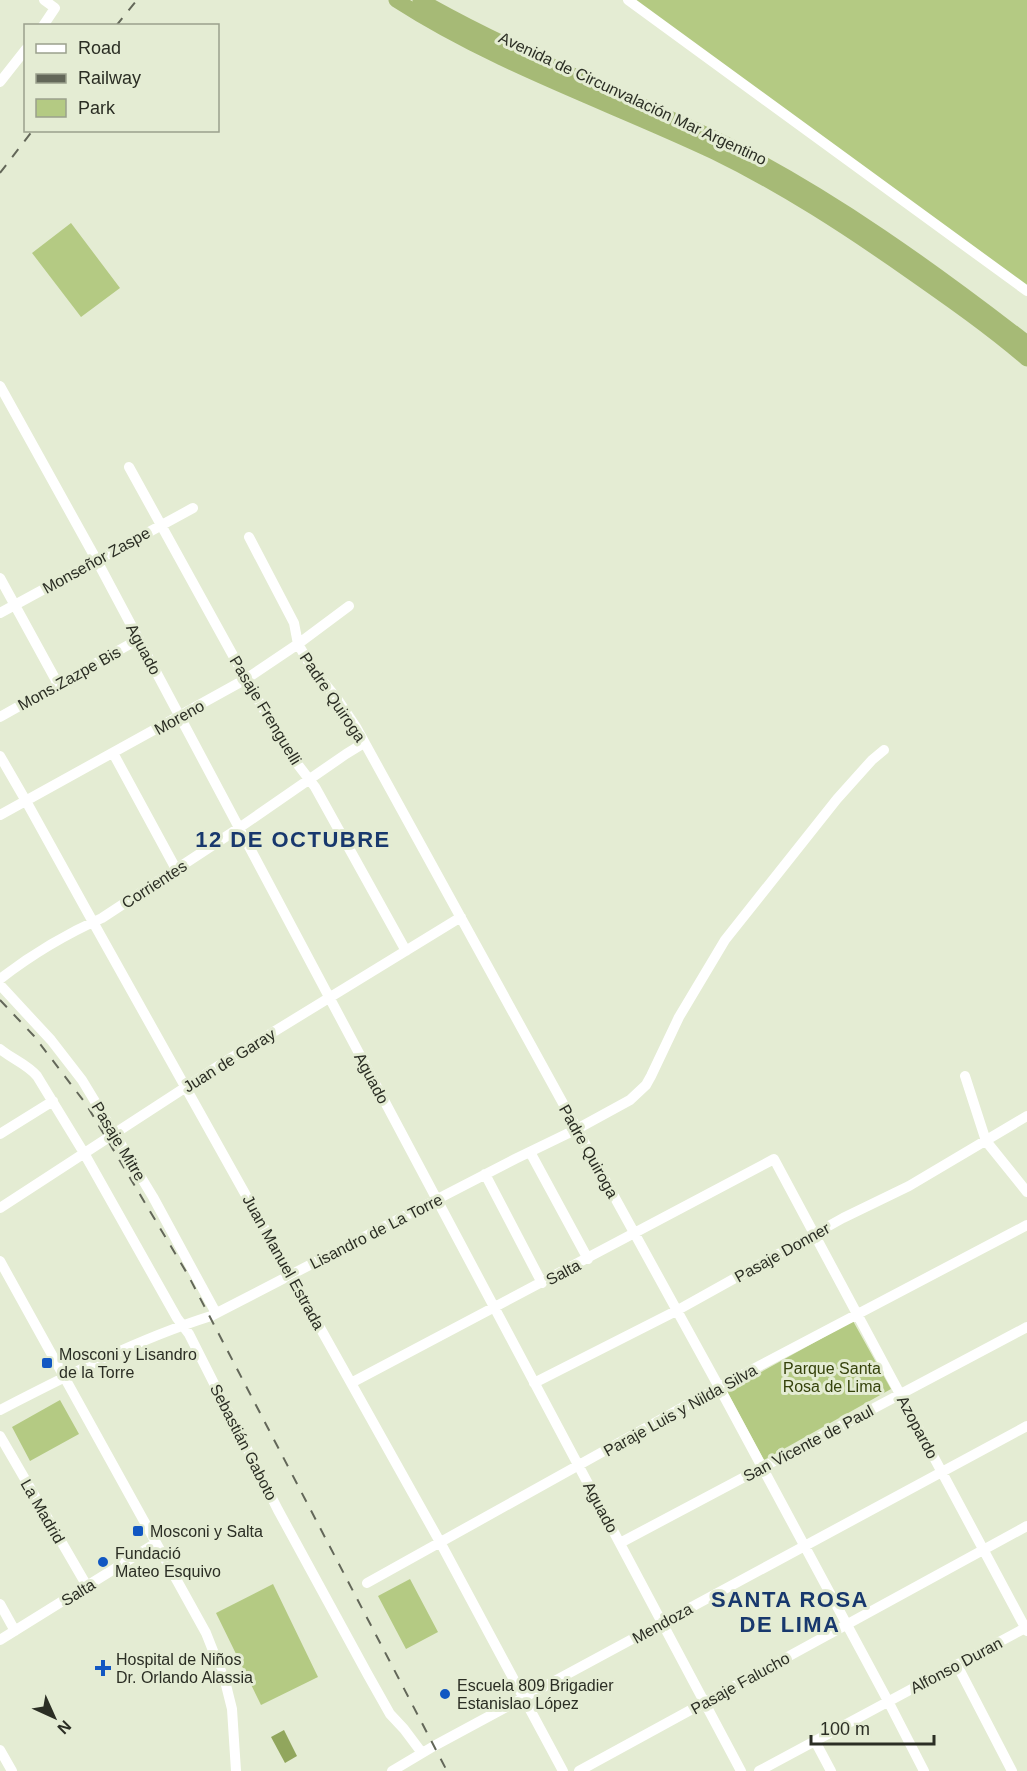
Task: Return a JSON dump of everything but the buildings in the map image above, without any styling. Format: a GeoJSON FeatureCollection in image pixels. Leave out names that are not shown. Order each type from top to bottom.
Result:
{"type":"FeatureCollection","features":[{"type":"Feature","properties":{"kind":"highway","name":"Avenida de Circunvalación Mar Argentino"},"geometry":{"type":"LineString","coordinates":[[396,0],[451,32],[714,152],[793,195],[863,239],[952,300],[1027,359]]}},
{"type":"Feature","properties":{"kind":"highway","name":"Avenida de Circunvalación Mar Argentino"},"geometry":{"type":"LineString","coordinates":[[420,0],[509,47],[722,142],[771,168],[844,211],[887,240],[1027,343]]}},
{"type":"Feature","properties":{"kind":"street"},"geometry":{"type":"LineString","coordinates":[[44,0],[55,8],[44,24]]}},
{"type":"Feature","properties":{"kind":"street"},"geometry":{"type":"LineString","coordinates":[[628,0],[1027,291]]}},
{"type":"Feature","properties":{"kind":"street"},"geometry":{"type":"LineString","coordinates":[[0,82],[24,52]]}},
{"type":"Feature","properties":{"kind":"street","name":"Aguado"},"geometry":{"type":"LineString","coordinates":[[0,386],[139,639],[741,1771]]}},
{"type":"Feature","properties":{"kind":"street","name":"Pasaje Frenguelli"},"geometry":{"type":"LineString","coordinates":[[129,467],[246,679],[289,753],[315,787],[406,951]]}},
{"type":"Feature","properties":{"kind":"street","name":"Monseñor Zaspe"},"geometry":{"type":"LineString","coordinates":[[0,613],[193,507]]}},
{"type":"Feature","properties":{"kind":"street","name":"Padre Quiroga"},"geometry":{"type":"LineString","coordinates":[[249,537],[294,623],[298,644],[312,668],[338,700],[364,743],[461,917],[719,1387],[924,1771]]}},
{"type":"Feature","properties":{"kind":"street"},"geometry":{"type":"LineString","coordinates":[[0,578],[58,684]]}},
{"type":"Feature","properties":{"kind":"street","name":"Moreno"},"geometry":{"type":"LineString","coordinates":[[0,815],[246,679],[349,606]]}},
{"type":"Feature","properties":{"kind":"street","name":"Mons.Zazpe Bis"},"geometry":{"type":"LineString","coordinates":[[0,717],[139,639]]}},
{"type":"Feature","properties":{"kind":"street","name":"Corrientes"},"geometry":{"type":"LineString","coordinates":[[0,979],[19,964],[102,918],[364,743]]}},
{"type":"Feature","properties":{"kind":"street","name":"Lisandro de La Torre"},"geometry":{"type":"LineString","coordinates":[[0,1410],[64,1377],[216,1312],[630,1100],[646,1084],[680,1017],[725,940],[837,799],[884,750]]}},
{"type":"Feature","properties":{"kind":"street"},"geometry":{"type":"LineString","coordinates":[[114,753],[176,869]]}},
{"type":"Feature","properties":{"kind":"street","name":"Juan Manuel Estrada"},"geometry":{"type":"LineString","coordinates":[[0,756],[440,1542],[563,1771]]}},
{"type":"Feature","properties":{"kind":"street","name":"Juan de Garay"},"geometry":{"type":"LineString","coordinates":[[0,1208],[225,1061],[461,917]]}},
{"type":"Feature","properties":{"kind":"street","name":"Pasaje Mitre"},"geometry":{"type":"LineString","coordinates":[[0,985],[82,1080],[153,1197],[216,1312]]}},
{"type":"Feature","properties":{"kind":"street","name":"Sebastián Gaboto"},"geometry":{"type":"LineString","coordinates":[[0,1049],[30,1068],[37,1076],[84,1152],[183,1325],[285,1524],[368,1675],[390,1714],[422,1753]]}},
{"type":"Feature","properties":{"kind":"street"},"geometry":{"type":"LineString","coordinates":[[965,1076],[986,1141],[1027,1192]]}},
{"type":"Feature","properties":{"kind":"street"},"geometry":{"type":"LineString","coordinates":[[0,1134],[53,1101]]}},
{"type":"Feature","properties":{"kind":"street","name":"Pasaje Donner"},"geometry":{"type":"LineString","coordinates":[[534,1383],[676,1311],[814,1233],[909,1186],[1027,1116]]}},
{"type":"Feature","properties":{"kind":"street"},"geometry":{"type":"LineString","coordinates":[[530,1152],[588,1259]]}},
{"type":"Feature","properties":{"kind":"street","name":"Salta"},"geometry":{"type":"LineString","coordinates":[[351,1383],[774,1159]]}},
{"type":"Feature","properties":{"kind":"street","name":"Azopardo"},"geometry":{"type":"LineString","coordinates":[[774,1159],[1026,1629]]}},
{"type":"Feature","properties":{"kind":"street"},"geometry":{"type":"LineString","coordinates":[[485,1174],[542,1283]]}},
{"type":"Feature","properties":{"kind":"street","name":"Paraje Luis y Nilda Silva"},"geometry":{"type":"LineString","coordinates":[[368,1583],[719,1387],[1027,1226]]}},
{"type":"Feature","properties":{"kind":"street"},"geometry":{"type":"LineString","coordinates":[[0,1261],[206,1633],[225,1681],[232,1709],[236,1771]]}},
{"type":"Feature","properties":{"kind":"street","name":"San Vicente de Paul"},"geometry":{"type":"LineString","coordinates":[[620,1543],[1027,1327]]}},
{"type":"Feature","properties":{"kind":"street","name":"Mendoza"},"geometry":{"type":"LineString","coordinates":[[392,1771],[1027,1426]]}},
{"type":"Feature","properties":{"kind":"street","name":"La Madrid"},"geometry":{"type":"LineString","coordinates":[[0,1436],[87,1586]]}},
{"type":"Feature","properties":{"kind":"street","name":"Pasaje Falucho"},"geometry":{"type":"LineString","coordinates":[[579,1771],[1027,1526]]}},
{"type":"Feature","properties":{"kind":"street","name":"Salta"},"geometry":{"type":"LineString","coordinates":[[0,1640],[156,1544]]}},
{"type":"Feature","properties":{"kind":"street"},"geometry":{"type":"LineString","coordinates":[[0,1604],[15,1631]]}},
{"type":"Feature","properties":{"kind":"street","name":"Alfonso Duran"},"geometry":{"type":"LineString","coordinates":[[759,1771],[1026,1629]]}},
{"type":"Feature","properties":{"kind":"street"},"geometry":{"type":"LineString","coordinates":[[957,1665],[1012,1771]]}},
{"type":"Feature","properties":{"kind":"street"},"geometry":{"type":"LineString","coordinates":[[815,1741],[831,1771]]}},
{"type":"Feature","properties":{"kind":"street"},"geometry":{"type":"LineString","coordinates":[[0,1750],[12,1771]]}},
{"type":"Feature","properties":{"kind":"green space"},"geometry":{"type":"Polygon","coordinates":[[[631,0],[1027,0],[1027,290],[631,0]]]}},
{"type":"Feature","properties":{"kind":"green space"},"geometry":{"type":"Polygon","coordinates":[[[71,223],[120,288],[81,317],[32,253],[71,223]]]}},
{"type":"Feature","properties":{"kind":"green space","name":"Parque Santa Rosa de Lima"},"geometry":{"type":"Polygon","coordinates":[[[853,1321],[891,1389],[764,1460],[727,1391],[853,1321]]]}},
{"type":"Feature","properties":{"kind":"green space"},"geometry":{"type":"Polygon","coordinates":[[[60,1400],[79,1434],[30,1461],[12,1427],[60,1400]]]}},
{"type":"Feature","properties":{"kind":"green space"},"geometry":{"type":"Polygon","coordinates":[[[410,1579],[438,1632],[406,1649],[378,1596],[410,1579]]]}},
{"type":"Feature","properties":{"kind":"green space"},"geometry":{"type":"Polygon","coordinates":[[[273,1584],[318,1677],[261,1705],[216,1613],[273,1584]]]}},
{"type":"Feature","properties":{"kind":"shaded area"},"geometry":{"type":"Polygon","coordinates":[[[284,1730],[297,1756],[285,1763],[271,1737],[284,1730]]]}},
{"type":"Feature","properties":{"kind":"railway"},"geometry":{"type":"LineString","coordinates":[[118,24],[137,0]]}},
{"type":"Feature","properties":{"kind":"railway"},"geometry":{"type":"LineString","coordinates":[[0,173],[31,132]]}},
{"type":"Feature","properties":{"kind":"railway"},"geometry":{"type":"LineString","coordinates":[[0,1000],[34,1036],[86,1104],[188,1275],[447,1771]]}},
{"type":"Feature","properties":{"kind":"place","name":"Mosconi y Lisandro de la Torre"},"geometry":{"type":"Point","coordinates":[47,1363]}},
{"type":"Feature","properties":{"kind":"place","name":"Mosconi y Salta"},"geometry":{"type":"Point","coordinates":[138,1531]}},
{"type":"Feature","properties":{"kind":"place","name":"Fundació Mateo Esquivo"},"geometry":{"type":"Point","coordinates":[103,1562]}},
{"type":"Feature","properties":{"kind":"place","name":"Hospital de Niños Dr. Orlando Alassia"},"geometry":{"type":"Point","coordinates":[103,1668]}},
{"type":"Feature","properties":{"kind":"place","name":"Escuela 809 Brigadier Estanislao López"},"geometry":{"type":"Point","coordinates":[445,1694]}},
{"type":"Feature","properties":{"kind":"district","name":"12 DE OCTUBRE"},"geometry":{"type":"Point","coordinates":[293,839]}},
{"type":"Feature","properties":{"kind":"district","name":"SANTA ROSA DE LIMA"},"geometry":{"type":"Point","coordinates":[790,1612]}}]}
